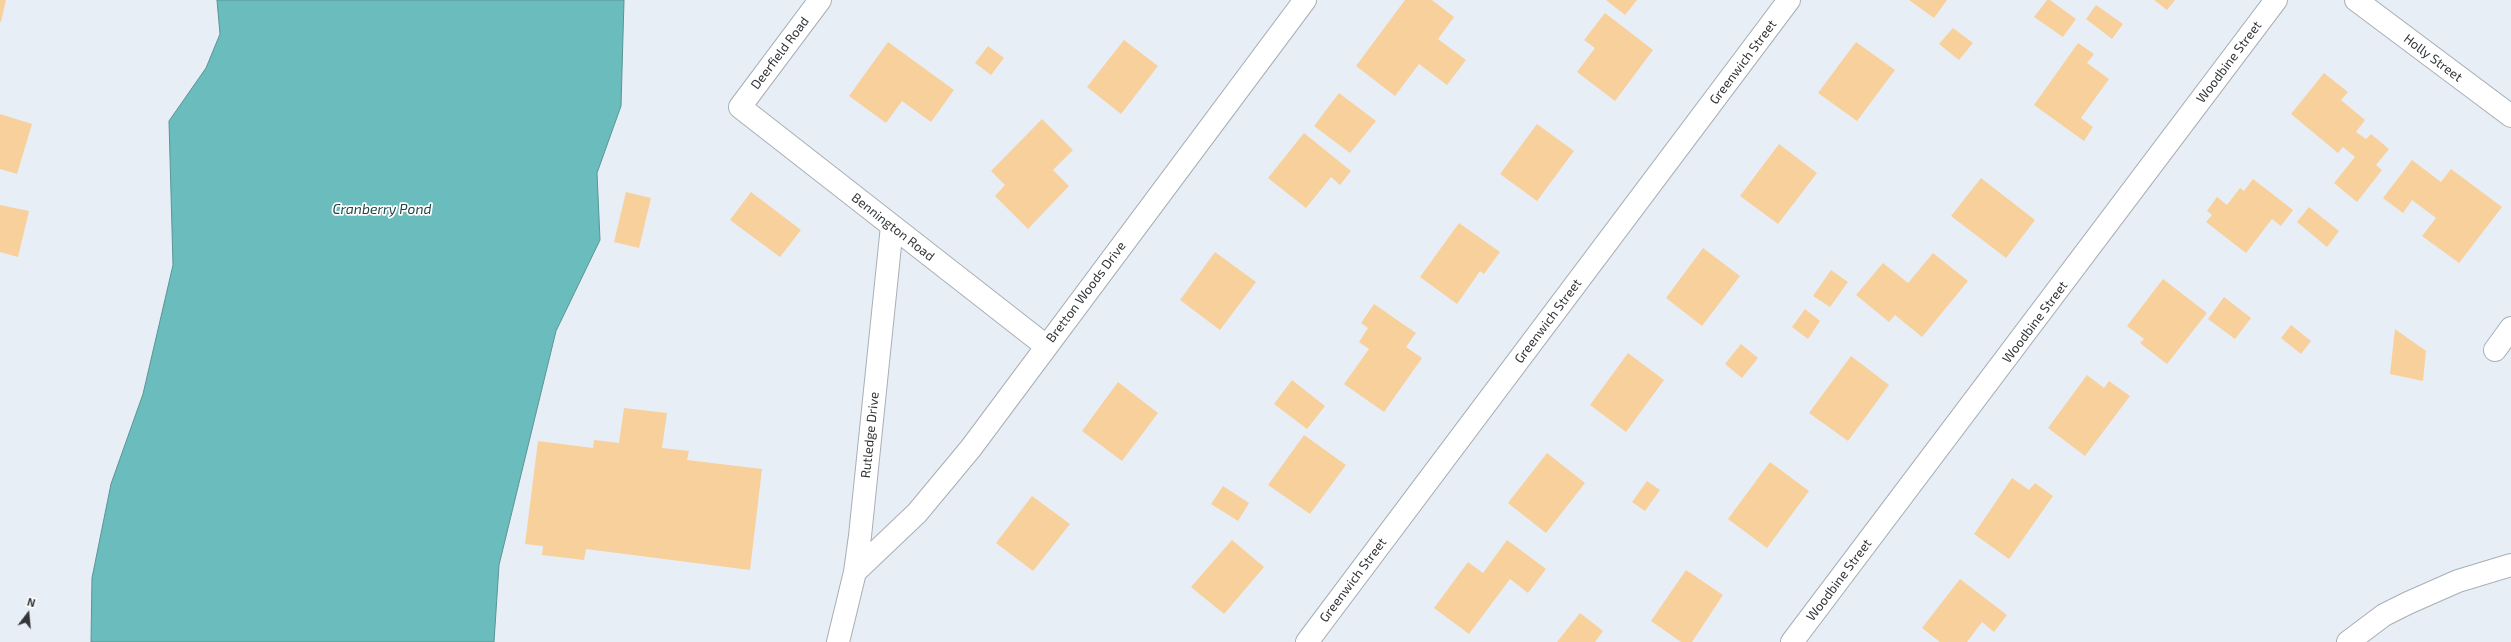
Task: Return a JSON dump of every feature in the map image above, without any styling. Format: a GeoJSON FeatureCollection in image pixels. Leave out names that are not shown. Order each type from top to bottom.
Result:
{"type":"FeatureCollection","features":[{"type":"Feature","properties":{"kind":"main road","name":"Deerfield Road"},"geometry":{"type":"LineString","coordinates":[[740,106],[820,0]]}},
{"type":"Feature","properties":{"kind":"main road","name":"Bretton Woods Drive"},"geometry":{"type":"LineString","coordinates":[[855,572],[916,513],[944,482],[1305,0]]}},
{"type":"Feature","properties":{"kind":"main road","name":"Greenwich Street"},"geometry":{"type":"LineString","coordinates":[[1307,642],[1789,0]]}},
{"type":"Feature","properties":{"kind":"main road","name":"Woodbine Street"},"geometry":{"type":"LineString","coordinates":[[1792,642],[2276,0]]}},
{"type":"Feature","properties":{"kind":"main road","name":"Holly Street"},"geometry":{"type":"LineString","coordinates":[[2356,0],[2511,116]]}},
{"type":"Feature","properties":{"kind":"main road","name":"Bennington Road"},"geometry":{"type":"LineString","coordinates":[[740,106],[1046,346]]}},
{"type":"Feature","properties":{"kind":"main road","name":"Rutledge Drive"},"geometry":{"type":"LineString","coordinates":[[838,642],[855,572],[892,226]]}},
{"type":"Feature","properties":{"kind":"main road"},"geometry":{"type":"LineString","coordinates":[[2495,350],[2511,328]]}},
{"type":"Feature","properties":{"kind":"main road"},"geometry":{"type":"LineString","coordinates":[[2348,642],[2384,615],[2408,603],[2458,581],[2511,565]]}},
{"type":"Feature","properties":{"kind":"water","name":"Cranberry Pond"},"geometry":{"type":"Polygon","coordinates":[[[217,0],[624,0],[621,106],[597,173],[600,240],[556,331],[499,565],[494,642],[91,642],[92,578],[111,484],[143,394],[173,265],[169,121],[206,68],[220,34],[217,0]]]}},
{"type":"Feature","properties":{"kind":"building"},"geometry":{"type":"Polygon","coordinates":[[[0,0],[6,0],[1,22],[0,22],[0,0]]]}},
{"type":"Feature","properties":{"kind":"building"},"geometry":{"type":"Polygon","coordinates":[[[1405,0],[1432,0],[1454,17],[1438,39],[1466,60],[1447,85],[1419,64],[1395,96],[1356,66],[1405,0]]]}},
{"type":"Feature","properties":{"kind":"building"},"geometry":{"type":"Polygon","coordinates":[[[1606,0],[1637,0],[1625,15],[1606,0]]]}},
{"type":"Feature","properties":{"kind":"building"},"geometry":{"type":"Polygon","coordinates":[[[1909,0],[1947,0],[1934,18],[1909,0]]]}},
{"type":"Feature","properties":{"kind":"building"},"geometry":{"type":"Polygon","coordinates":[[[2047,0],[2050,0],[2076,19],[2063,37],[2034,17],[2047,0]]]}},
{"type":"Feature","properties":{"kind":"building"},"geometry":{"type":"Polygon","coordinates":[[[2154,0],[2175,0],[2167,10],[2154,0]]]}},
{"type":"Feature","properties":{"kind":"building"},"geometry":{"type":"Polygon","coordinates":[[[2096,5],[2123,24],[2112,39],[2086,19],[2096,5]]]}},
{"type":"Feature","properties":{"kind":"building"},"geometry":{"type":"Polygon","coordinates":[[[1605,13],[1653,50],[1615,101],[1577,72],[1595,48],[1584,40],[1605,13]]]}},
{"type":"Feature","properties":{"kind":"building"},"geometry":{"type":"Polygon","coordinates":[[[1953,28],[1973,43],[1959,60],[1939,44],[1953,28]]]}},
{"type":"Feature","properties":{"kind":"building"},"geometry":{"type":"Polygon","coordinates":[[[1124,40],[1158,66],[1121,114],[1087,87],[1124,40]]]}},
{"type":"Feature","properties":{"kind":"building"},"geometry":{"type":"Polygon","coordinates":[[[888,42],[954,90],[931,122],[902,101],[886,123],[849,96],[888,42]]]}},
{"type":"Feature","properties":{"kind":"building"},"geometry":{"type":"Polygon","coordinates":[[[1856,42],[1895,70],[1857,121],[1818,93],[1856,42]]]}},
{"type":"Feature","properties":{"kind":"building"},"geometry":{"type":"Polygon","coordinates":[[[2078,43],[2094,54],[2087,63],[2109,79],[2081,118],[2093,127],[2084,141],[2034,105],[2078,43]]]}},
{"type":"Feature","properties":{"kind":"building"},"geometry":{"type":"Polygon","coordinates":[[[988,46],[1004,58],[991,75],[975,63],[988,46]]]}},
{"type":"Feature","properties":{"kind":"building"},"geometry":{"type":"Polygon","coordinates":[[[2324,73],[2348,92],[2341,100],[2365,120],[2356,132],[2366,139],[2371,134],[2389,149],[2376,165],[2382,170],[2357,202],[2334,183],[2355,157],[2343,147],[2338,153],[2291,114],[2324,73]]]}},
{"type":"Feature","properties":{"kind":"building"},"geometry":{"type":"Polygon","coordinates":[[[1339,93],[1376,121],[1350,153],[1314,126],[1339,93]]]}},
{"type":"Feature","properties":{"kind":"building"},"geometry":{"type":"Polygon","coordinates":[[[0,114],[32,124],[17,174],[0,169],[0,114]]]}},
{"type":"Feature","properties":{"kind":"building"},"geometry":{"type":"Polygon","coordinates":[[[1042,119],[1073,150],[1053,170],[1069,186],[1028,229],[995,196],[1005,185],[991,171],[1042,119]]]}},
{"type":"Feature","properties":{"kind":"building"},"geometry":{"type":"Polygon","coordinates":[[[1537,124],[1574,151],[1537,201],[1500,174],[1537,124]]]}},
{"type":"Feature","properties":{"kind":"building"},"geometry":{"type":"Polygon","coordinates":[[[1304,133],[1351,171],[1340,185],[1331,177],[1306,208],[1268,178],[1304,133]]]}},
{"type":"Feature","properties":{"kind":"building"},"geometry":{"type":"Polygon","coordinates":[[[1779,144],[1817,173],[1778,224],[1740,196],[1779,144]]]}},
{"type":"Feature","properties":{"kind":"building"},"geometry":{"type":"Polygon","coordinates":[[[2412,160],[2441,182],[2451,169],[2502,207],[2459,263],[2422,236],[2436,218],[2412,200],[2403,213],[2383,198],[2412,160]]]}},
{"type":"Feature","properties":{"kind":"building"},"geometry":{"type":"Polygon","coordinates":[[[1981,178],[2035,220],[2006,258],[1951,216],[1981,178]]]}},
{"type":"Feature","properties":{"kind":"building"},"geometry":{"type":"Polygon","coordinates":[[[2253,179],[2293,210],[2281,226],[2272,219],[2246,253],[2206,222],[2212,215],[2207,211],[2217,197],[2227,205],[2240,188],[2244,191],[2253,179]]]}},
{"type":"Feature","properties":{"kind":"building"},"geometry":{"type":"Polygon","coordinates":[[[626,192],[651,198],[639,248],[614,242],[626,192]]]}},
{"type":"Feature","properties":{"kind":"building"},"geometry":{"type":"Polygon","coordinates":[[[751,192],[801,230],[780,257],[730,220],[751,192]]]}},
{"type":"Feature","properties":{"kind":"building"},"geometry":{"type":"Polygon","coordinates":[[[0,205],[29,211],[18,257],[0,252],[0,205]]]}},
{"type":"Feature","properties":{"kind":"building"},"geometry":{"type":"Polygon","coordinates":[[[2309,207],[2339,231],[2327,247],[2297,222],[2309,207]]]}},
{"type":"Feature","properties":{"kind":"building"},"geometry":{"type":"Polygon","coordinates":[[[1459,223],[1500,252],[1484,274],[1480,271],[1457,304],[1420,277],[1459,223]]]}},
{"type":"Feature","properties":{"kind":"building"},"geometry":{"type":"Polygon","coordinates":[[[1703,248],[1740,276],[1702,326],[1666,298],[1703,248]]]}},
{"type":"Feature","properties":{"kind":"building"},"geometry":{"type":"Polygon","coordinates":[[[1215,252],[1256,282],[1220,330],[1180,300],[1215,252]]]}},
{"type":"Feature","properties":{"kind":"building"},"geometry":{"type":"Polygon","coordinates":[[[1933,253],[1968,281],[1922,337],[1895,315],[1889,322],[1856,295],[1883,263],[1908,283],[1933,253]]]}},
{"type":"Feature","properties":{"kind":"building"},"geometry":{"type":"Polygon","coordinates":[[[1831,270],[1848,282],[1830,307],[1813,296],[1831,270]]]}},
{"type":"Feature","properties":{"kind":"building"},"geometry":{"type":"Polygon","coordinates":[[[2163,279],[2207,313],[2167,364],[2140,343],[2144,339],[2127,326],[2163,279]]]}},
{"type":"Feature","properties":{"kind":"building"},"geometry":{"type":"Polygon","coordinates":[[[2224,297],[2251,318],[2235,339],[2208,319],[2224,297]]]}},
{"type":"Feature","properties":{"kind":"building"},"geometry":{"type":"Polygon","coordinates":[[[1374,304],[1416,333],[1406,347],[1422,358],[1384,412],[1344,384],[1369,349],[1359,342],[1368,328],[1361,323],[1374,304]]]}},
{"type":"Feature","properties":{"kind":"building"},"geometry":{"type":"Polygon","coordinates":[[[1805,309],[1820,321],[1808,339],[1792,327],[1805,309]]]}},
{"type":"Feature","properties":{"kind":"building"},"geometry":{"type":"Polygon","coordinates":[[[2291,325],[2311,341],[2301,354],[2281,338],[2291,325]]]}},
{"type":"Feature","properties":{"kind":"building"},"geometry":{"type":"Polygon","coordinates":[[[2395,329],[2426,351],[2423,381],[2390,374],[2395,329]]]}},
{"type":"Feature","properties":{"kind":"building"},"geometry":{"type":"Polygon","coordinates":[[[1741,344],[1758,358],[1742,378],[1725,364],[1741,344]]]}},
{"type":"Feature","properties":{"kind":"building"},"geometry":{"type":"Polygon","coordinates":[[[1628,353],[1664,380],[1626,432],[1590,405],[1628,353]]]}},
{"type":"Feature","properties":{"kind":"building"},"geometry":{"type":"Polygon","coordinates":[[[1851,356],[1889,385],[1848,441],[1809,413],[1851,356]]]}},
{"type":"Feature","properties":{"kind":"building"},"geometry":{"type":"Polygon","coordinates":[[[2087,375],[2104,388],[2109,381],[2130,396],[2085,456],[2048,428],[2087,375]]]}},
{"type":"Feature","properties":{"kind":"building"},"geometry":{"type":"Polygon","coordinates":[[[1292,380],[1325,406],[1307,429],[1274,404],[1292,380]]]}},
{"type":"Feature","properties":{"kind":"building"},"geometry":{"type":"Polygon","coordinates":[[[1118,382],[1158,413],[1122,461],[1082,431],[1118,382]]]}},
{"type":"Feature","properties":{"kind":"building"},"geometry":{"type":"Polygon","coordinates":[[[624,408],[667,413],[662,448],[689,451],[687,460],[762,469],[750,570],[586,549],[584,560],[542,555],[543,546],[525,544],[538,441],[593,448],[594,440],[619,443],[624,408]]]}},
{"type":"Feature","properties":{"kind":"building"},"geometry":{"type":"Polygon","coordinates":[[[1304,435],[1346,465],[1310,514],[1268,485],[1304,435]]]}},
{"type":"Feature","properties":{"kind":"building"},"geometry":{"type":"Polygon","coordinates":[[[1547,453],[1585,483],[1546,533],[1508,503],[1547,453]]]}},
{"type":"Feature","properties":{"kind":"building"},"geometry":{"type":"Polygon","coordinates":[[[1770,462],[1809,491],[1767,548],[1728,519],[1770,462]]]}},
{"type":"Feature","properties":{"kind":"building"},"geometry":{"type":"Polygon","coordinates":[[[2012,478],[2029,490],[2035,483],[2053,496],[2009,559],[1974,534],[2012,478]]]}},
{"type":"Feature","properties":{"kind":"building"},"geometry":{"type":"Polygon","coordinates":[[[1647,481],[1660,490],[1645,511],[1632,502],[1647,481]]]}},
{"type":"Feature","properties":{"kind":"building"},"geometry":{"type":"Polygon","coordinates":[[[1223,486],[1249,503],[1238,521],[1211,504],[1223,486]]]}},
{"type":"Feature","properties":{"kind":"building"},"geometry":{"type":"Polygon","coordinates":[[[1032,496],[1070,524],[1033,571],[996,543],[1032,496]]]}},
{"type":"Feature","properties":{"kind":"building"},"geometry":{"type":"Polygon","coordinates":[[[1232,540],[1264,567],[1224,614],[1191,587],[1232,540]]]}},
{"type":"Feature","properties":{"kind":"building"},"geometry":{"type":"Polygon","coordinates":[[[1507,540],[1546,569],[1528,593],[1510,579],[1469,634],[1434,608],[1468,562],[1483,573],[1507,540]]]}},
{"type":"Feature","properties":{"kind":"building"},"geometry":{"type":"Polygon","coordinates":[[[1686,570],[1723,595],[1692,642],[1681,642],[1651,621],[1686,570]]]}},
{"type":"Feature","properties":{"kind":"building"},"geometry":{"type":"Polygon","coordinates":[[[1960,579],[2007,615],[1994,632],[1982,622],[1967,642],[1940,642],[1922,628],[1960,579]]]}},
{"type":"Feature","properties":{"kind":"building"},"geometry":{"type":"Polygon","coordinates":[[[1580,613],[1603,631],[1595,642],[1557,642],[1580,613]]]}}]}
